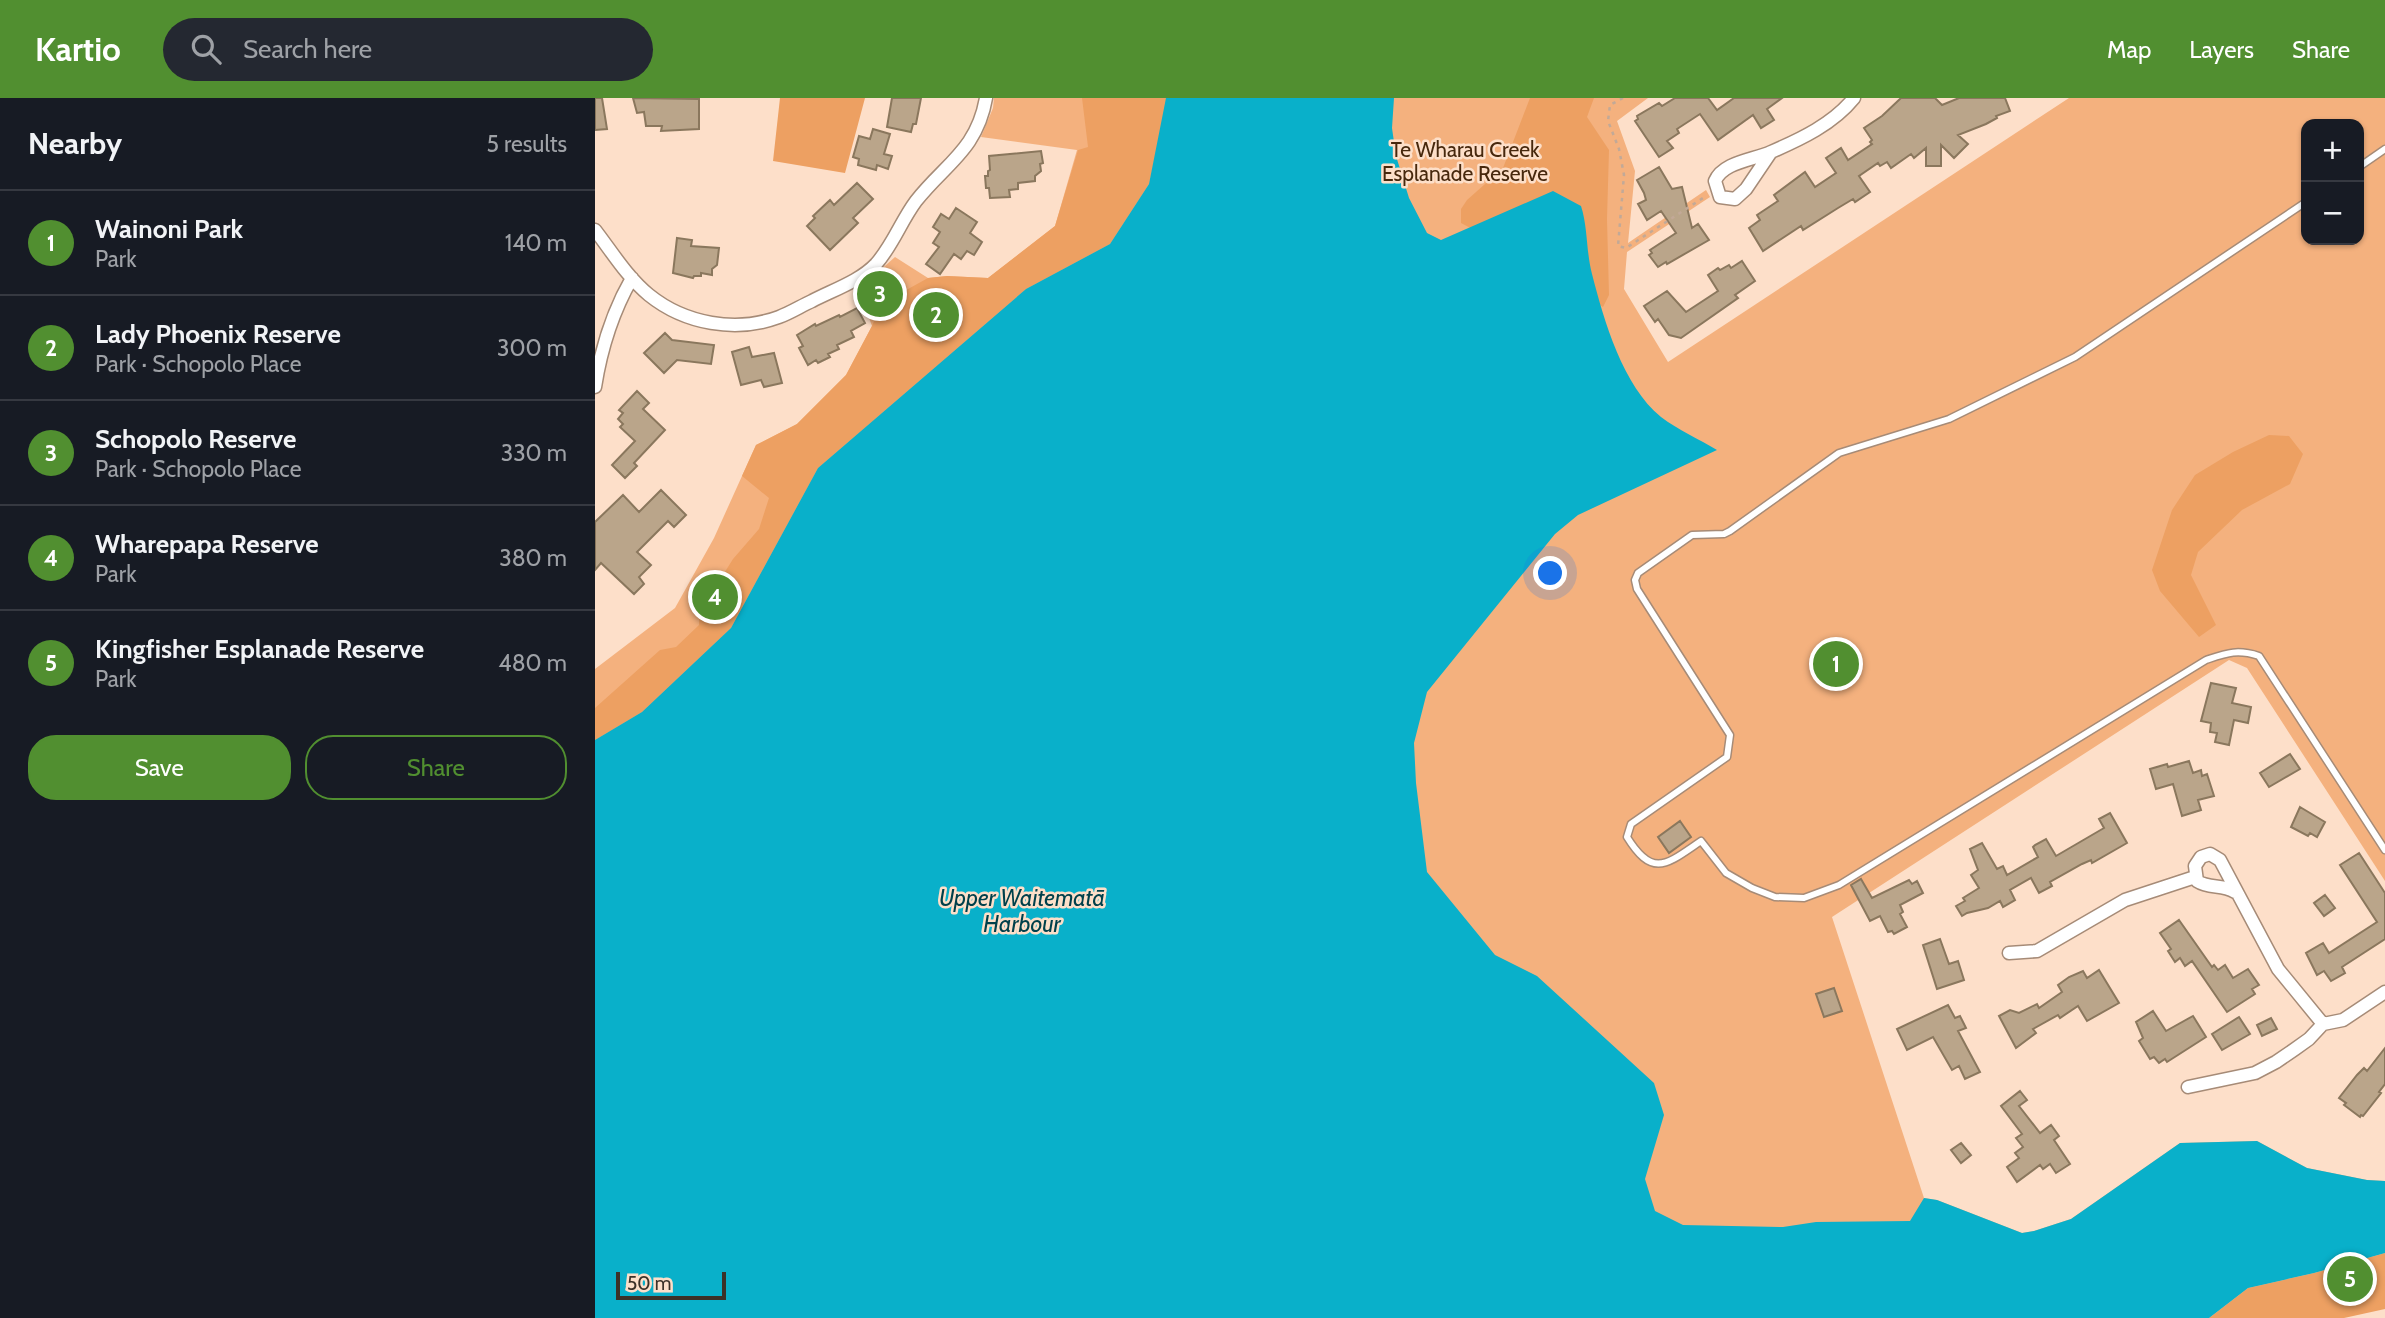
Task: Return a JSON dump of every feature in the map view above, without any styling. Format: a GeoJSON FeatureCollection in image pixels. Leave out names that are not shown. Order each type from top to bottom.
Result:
{"type":"FeatureCollection","features":[{"type":"Feature","properties":{"kind":"street"},"geometry":{"type":"LineString","coordinates":[[595,230],[647,294],[681,314],[725,325],[753,324],[780,317],[856,279],[874,266],[887,251],[912,207],[958,159],[972,138],[986,98]]}},
{"type":"Feature","properties":{"kind":"street"},"geometry":{"type":"LineString","coordinates":[[1771,152],[1746,189],[1735,199],[1720,197],[1715,181],[1722,170],[1771,152],[1834,119],[1854,98]]}},
{"type":"Feature","properties":{"kind":"street"},"geometry":{"type":"LineString","coordinates":[[595,387],[611,326],[632,278]]}},
{"type":"Feature","properties":{"kind":"street"},"geometry":{"type":"LineString","coordinates":[[2235,892],[2223,885],[2205,886],[2195,877],[2195,866],[2201,857],[2215,855],[2225,867],[2235,892],[2278,969],[2323,1024]]}},
{"type":"Feature","properties":{"kind":"street"},"geometry":{"type":"LineString","coordinates":[[2009,953],[2037,951],[2126,900],[2195,877]]}},
{"type":"Feature","properties":{"kind":"street"},"geometry":{"type":"LineString","coordinates":[[2188,1087],[2255,1073],[2302,1044],[2323,1024],[2343,1020],[2385,992]]}},
{"type":"Feature","properties":{"kind":"lane"},"geometry":{"type":"LineString","coordinates":[[2364,164],[2385,149]]}},
{"type":"Feature","properties":{"kind":"lane"},"geometry":{"type":"LineString","coordinates":[[2301,205],[2075,356],[1949,419],[1839,453],[1730,531],[1724,534],[1692,535],[1638,573],[1635,580],[1641,596],[1730,735],[1727,757],[1631,824],[1627,837],[1639,856],[1654,863],[1669,862],[1701,841],[1726,873],[1752,888],[1775,897],[1804,898],[1839,885],[2206,660],[2243,651],[2259,656],[2385,850]]}},
{"type":"Feature","properties":{"kind":"path"},"geometry":{"type":"LineString","coordinates":[[1623,98],[1610,105],[1608,121],[1619,149],[1624,175],[1618,246],[1626,248],[1711,193]]}},
{"type":"Feature","properties":{"kind":"green space","name":"Te Wharau Creek Esplanade Reserve"},"geometry":{"type":"Polygon","coordinates":[[[994,98],[1648,98],[1617,121],[1635,171],[1628,243],[1706,190],[1710,197],[1627,252],[1624,289],[1668,362],[2069,98],[2385,98],[2385,881],[2247,668],[2229,660],[1832,917],[1924,1198],[1937,1200],[2022,1233],[2034,1231],[2071,1219],[2180,1143],[2257,1141],[2307,1168],[2385,1181],[2385,1253],[2248,1288],[2209,1318],[595,1318],[595,669],[675,608],[714,538],[756,445],[797,424],[846,375],[872,326],[857,285],[877,273],[895,257],[928,278],[988,278],[1055,226],[1077,150],[981,137],[993,108],[994,98]]]}},
{"type":"Feature","properties":{"kind":"shaded area"},"geometry":{"type":"Polygon","coordinates":[[[780,98],[865,98],[845,173],[773,161],[780,98]]]}},
{"type":"Feature","properties":{"kind":"shaded area"},"geometry":{"type":"Polygon","coordinates":[[[1082,98],[1168,98],[1149,184],[1110,244],[1026,289],[818,468],[731,628],[642,712],[595,740],[595,708],[660,650],[676,647],[699,625],[699,613],[733,559],[759,529],[769,498],[742,476],[756,445],[797,424],[846,375],[881,304],[928,278],[988,278],[1055,226],[1078,150],[1088,147],[1082,98]]]}},
{"type":"Feature","properties":{"kind":"shaded area"},"geometry":{"type":"Polygon","coordinates":[[[1530,98],[1594,98],[1587,117],[1609,150],[1609,295],[1603,307],[1461,223],[1461,209],[1467,200],[1503,168],[1530,98]]]}},
{"type":"Feature","properties":{"kind":"shaded area"},"geometry":{"type":"Polygon","coordinates":[[[2269,435],[2289,436],[2303,454],[2290,484],[2242,510],[2198,552],[2191,575],[2216,625],[2199,637],[2160,591],[2152,570],[2172,510],[2195,475],[2233,452],[2269,435]]]}},
{"type":"Feature","properties":{"kind":"shaded area"},"geometry":{"type":"Polygon","coordinates":[[[2385,1253],[2385,1309],[2344,1318],[2209,1318],[2248,1288],[2385,1253]]]}},
{"type":"Feature","properties":{"kind":"water","name":"Upper Waitematā Harbour"},"geometry":{"type":"Polygon","coordinates":[[[1166,98],[1394,98],[1392,128],[1396,156],[1409,198],[1427,233],[1441,240],[1553,191],[1581,206],[1597,292],[1609,332],[1626,371],[1648,404],[1661,417],[1717,450],[1578,515],[1555,534],[1427,692],[1414,743],[1427,872],[1495,955],[1537,976],[1654,1083],[1664,1115],[1645,1179],[1655,1211],[1683,1225],[1783,1227],[1816,1222],[1910,1221],[1924,1198],[1937,1200],[2022,1233],[2071,1219],[2180,1143],[2257,1141],[2307,1168],[2385,1181],[2385,1253],[2248,1288],[2209,1318],[595,1318],[595,740],[642,712],[731,628],[818,468],[1026,289],[1110,244],[1149,184],[1166,98]]]}},
{"type":"Feature","properties":{"kind":"building"},"geometry":{"type":"Polygon","coordinates":[[[595,98],[602,98],[607,129],[595,130],[595,98]]]}},
{"type":"Feature","properties":{"kind":"building"},"geometry":{"type":"Polygon","coordinates":[[[633,98],[699,99],[699,129],[661,131],[662,126],[646,126],[644,112],[637,113],[633,98]]]}},
{"type":"Feature","properties":{"kind":"building"},"geometry":{"type":"Polygon","coordinates":[[[892,98],[921,98],[916,124],[913,124],[911,132],[887,127],[892,98]]]}},
{"type":"Feature","properties":{"kind":"building"},"geometry":{"type":"Polygon","coordinates":[[[1675,98],[1708,98],[1717,110],[1734,98],[1782,98],[1767,109],[1774,120],[1761,128],[1753,115],[1718,140],[1700,114],[1677,129],[1679,133],[1667,141],[1673,148],[1659,157],[1635,121],[1637,116],[1659,103],[1662,106],[1675,98]]]}},
{"type":"Feature","properties":{"kind":"building"},"geometry":{"type":"Polygon","coordinates":[[[1901,98],[1935,98],[1942,105],[1959,98],[2005,98],[2010,111],[1958,135],[1968,144],[1954,158],[1941,145],[1941,166],[1926,166],[1926,148],[1914,158],[1911,154],[1891,168],[1887,162],[1880,166],[1878,163],[1859,176],[1870,192],[1855,202],[1853,199],[1803,230],[1801,226],[1763,251],[1749,228],[1760,220],[1757,215],[1778,201],[1774,195],[1805,172],[1815,187],[1836,173],[1826,158],[1841,148],[1848,160],[1872,144],[1864,128],[1901,98]]]}},
{"type":"Feature","properties":{"kind":"building"},"geometry":{"type":"Polygon","coordinates":[[[873,129],[890,134],[884,154],[892,156],[888,169],[877,165],[876,170],[858,165],[859,159],[853,157],[859,136],[870,139],[873,129]]]}},
{"type":"Feature","properties":{"kind":"building"},"geometry":{"type":"Polygon","coordinates":[[[1041,151],[1043,163],[1040,164],[1041,171],[1035,176],[1035,181],[1018,183],[1018,189],[1009,190],[1010,197],[990,198],[985,176],[988,176],[990,170],[989,156],[1041,151]]]}},
{"type":"Feature","properties":{"kind":"building"},"geometry":{"type":"Polygon","coordinates":[[[1659,167],[1672,189],[1682,187],[1692,228],[1698,224],[1709,240],[1658,267],[1649,255],[1652,253],[1650,250],[1676,233],[1661,211],[1647,220],[1638,204],[1646,200],[1637,180],[1659,167]]]}},
{"type":"Feature","properties":{"kind":"building"},"geometry":{"type":"Polygon","coordinates":[[[857,183],[873,199],[853,218],[858,223],[830,250],[807,226],[815,218],[813,216],[830,200],[834,205],[857,183]]]}},
{"type":"Feature","properties":{"kind":"building"},"geometry":{"type":"Polygon","coordinates":[[[956,208],[977,222],[970,233],[982,242],[974,255],[967,251],[961,259],[954,254],[940,274],[926,264],[939,247],[933,243],[940,232],[933,227],[941,214],[949,219],[956,208]]]}},
{"type":"Feature","properties":{"kind":"building"},"geometry":{"type":"Polygon","coordinates":[[[677,238],[692,240],[691,246],[719,248],[717,265],[712,269],[712,275],[701,273],[701,276],[693,278],[673,273],[677,238]]]}},
{"type":"Feature","properties":{"kind":"building"},"geometry":{"type":"Polygon","coordinates":[[[1742,261],[1755,281],[1735,295],[1738,298],[1681,338],[1669,335],[1658,319],[1655,322],[1644,306],[1667,291],[1686,312],[1718,291],[1708,275],[1718,268],[1720,270],[1729,265],[1731,268],[1742,261]]]}},
{"type":"Feature","properties":{"kind":"building"},"geometry":{"type":"Polygon","coordinates":[[[857,308],[865,323],[851,331],[854,337],[837,345],[839,349],[828,354],[830,357],[808,365],[799,348],[803,346],[797,335],[815,324],[816,326],[839,315],[840,317],[857,308]]]}},
{"type":"Feature","properties":{"kind":"building"},"geometry":{"type":"Polygon","coordinates":[[[665,333],[672,340],[714,345],[711,364],[677,360],[664,373],[644,353],[665,333]]]}},
{"type":"Feature","properties":{"kind":"building"},"geometry":{"type":"Polygon","coordinates":[[[749,347],[752,357],[774,353],[782,383],[764,387],[761,380],[741,385],[732,352],[749,347]]]}},
{"type":"Feature","properties":{"kind":"building"},"geometry":{"type":"Polygon","coordinates":[[[637,391],[649,403],[643,409],[665,430],[634,463],[637,466],[625,478],[612,465],[635,441],[620,427],[623,424],[618,419],[623,413],[619,410],[637,391]]]}},
{"type":"Feature","properties":{"kind":"building"},"geometry":{"type":"Polygon","coordinates":[[[661,490],[686,515],[674,527],[668,521],[637,552],[651,565],[639,577],[644,584],[634,594],[601,563],[595,570],[595,522],[623,495],[639,512],[661,490]]]}},
{"type":"Feature","properties":{"kind":"building"},"geometry":{"type":"Polygon","coordinates":[[[2211,683],[2236,688],[2232,703],[2251,707],[2248,723],[2234,720],[2229,745],[2215,742],[2217,733],[2210,732],[2211,723],[2201,721],[2211,683]]]}},
{"type":"Feature","properties":{"kind":"building"},"geometry":{"type":"Polygon","coordinates":[[[2290,754],[2300,769],[2269,787],[2260,773],[2290,754]]]}},
{"type":"Feature","properties":{"kind":"building"},"geometry":{"type":"Polygon","coordinates":[[[2189,761],[2193,773],[2201,770],[2202,776],[2207,774],[2214,796],[2198,800],[2201,810],[2182,816],[2173,784],[2156,789],[2150,769],[2189,761]]]}},
{"type":"Feature","properties":{"kind":"building"},"geometry":{"type":"Polygon","coordinates":[[[2300,807],[2325,822],[2317,837],[2310,833],[2308,836],[2291,827],[2300,807]]]}},
{"type":"Feature","properties":{"kind":"building"},"geometry":{"type":"Polygon","coordinates":[[[2110,813],[2127,843],[2050,882],[2052,886],[2039,893],[2031,878],[2010,890],[2015,900],[2003,907],[2000,901],[1988,908],[1962,916],[1956,906],[1979,888],[1971,875],[1978,870],[1970,849],[1982,843],[1997,869],[2003,866],[2007,875],[2038,857],[2033,847],[2035,845],[2046,839],[2056,856],[2104,828],[2099,819],[2110,813]]]}},
{"type":"Feature","properties":{"kind":"building"},"geometry":{"type":"Polygon","coordinates":[[[1680,821],[1691,837],[1669,853],[1658,837],[1680,821]]]}},
{"type":"Feature","properties":{"kind":"building"},"geometry":{"type":"Polygon","coordinates":[[[2359,853],[2385,893],[2385,939],[2342,967],[2345,973],[2331,981],[2324,971],[2317,975],[2306,953],[2323,943],[2329,953],[2377,922],[2340,865],[2359,853]]]}},
{"type":"Feature","properties":{"kind":"building"},"geometry":{"type":"Polygon","coordinates":[[[1861,879],[1872,898],[1909,880],[1912,884],[1917,881],[1923,893],[1900,905],[1903,912],[1900,914],[1907,927],[1894,934],[1892,931],[1888,932],[1880,916],[1870,921],[1851,885],[1861,879]]]}},
{"type":"Feature","properties":{"kind":"building"},"geometry":{"type":"Polygon","coordinates":[[[2325,895],[2335,908],[2324,916],[2314,903],[2325,895]]]}},
{"type":"Feature","properties":{"kind":"building"},"geometry":{"type":"Polygon","coordinates":[[[2179,920],[2212,967],[2214,965],[2218,970],[2225,965],[2233,978],[2248,969],[2259,985],[2252,989],[2255,994],[2227,1012],[2192,961],[2185,966],[2180,958],[2175,962],[2168,951],[2171,949],[2160,933],[2179,920]]]}},
{"type":"Feature","properties":{"kind":"building"},"geometry":{"type":"Polygon","coordinates":[[[1940,939],[1949,964],[1958,961],[1964,980],[1937,989],[1923,945],[1940,939]]]}},
{"type":"Feature","properties":{"kind":"building"},"geometry":{"type":"Polygon","coordinates":[[[2099,970],[2119,1003],[2087,1021],[2078,1006],[2060,1018],[2058,1015],[2033,1029],[2036,1033],[2016,1048],[1999,1016],[2010,1010],[2019,1013],[2037,1004],[2039,1008],[2062,992],[2058,985],[2069,977],[2083,971],[2087,978],[2099,970]]]}},
{"type":"Feature","properties":{"kind":"building"},"geometry":{"type":"Polygon","coordinates":[[[1834,988],[1842,1011],[1824,1017],[1816,994],[1834,988]]]}},
{"type":"Feature","properties":{"kind":"building"},"geometry":{"type":"Polygon","coordinates":[[[1948,1005],[1955,1018],[1960,1016],[1966,1028],[1958,1031],[1980,1072],[1965,1079],[1959,1066],[1952,1070],[1933,1037],[1907,1050],[1897,1029],[1948,1005]]]}},
{"type":"Feature","properties":{"kind":"building"},"geometry":{"type":"Polygon","coordinates":[[[2153,1011],[2166,1031],[2193,1016],[2206,1037],[2167,1062],[2165,1059],[2159,1063],[2154,1057],[2150,1059],[2139,1041],[2143,1038],[2136,1022],[2153,1011]]]}},
{"type":"Feature","properties":{"kind":"building"},"geometry":{"type":"Polygon","coordinates":[[[2239,1017],[2250,1034],[2222,1050],[2212,1034],[2239,1017]]]}},
{"type":"Feature","properties":{"kind":"building"},"geometry":{"type":"Polygon","coordinates":[[[2271,1018],[2277,1029],[2262,1036],[2257,1025],[2271,1018]]]}},
{"type":"Feature","properties":{"kind":"building"},"geometry":{"type":"Polygon","coordinates":[[[2385,1048],[2385,1084],[2379,1092],[2381,1093],[2360,1117],[2339,1098],[2364,1068],[2367,1071],[2385,1048]]]}},
{"type":"Feature","properties":{"kind":"building"},"geometry":{"type":"Polygon","coordinates":[[[2020,1091],[2027,1100],[2019,1106],[2040,1133],[2051,1125],[2059,1136],[2054,1140],[2070,1164],[2056,1173],[2050,1164],[2043,1169],[2040,1165],[2017,1182],[2007,1167],[2019,1158],[2015,1153],[2023,1147],[2016,1138],[2022,1134],[2001,1106],[2020,1091]]]}},
{"type":"Feature","properties":{"kind":"building"},"geometry":{"type":"Polygon","coordinates":[[[1961,1143],[1971,1155],[1961,1163],[1951,1150],[1961,1143]]]}},
{"type":"Feature","properties":{"kind":"place","name":"Schopolo Reserve"},"geometry":{"type":"Point","coordinates":[880,294]}},
{"type":"Feature","properties":{"kind":"place","name":"Lady Phoenix Reserve"},"geometry":{"type":"Point","coordinates":[936,315]}},
{"type":"Feature","properties":{"kind":"place","name":"Wharepapa Reserve"},"geometry":{"type":"Point","coordinates":[715,597]}},
{"type":"Feature","properties":{"kind":"place","name":"Wainoni Park"},"geometry":{"type":"Point","coordinates":[1836,664]}},
{"type":"Feature","properties":{"kind":"place","name":"Kingfisher Esplanade Reserve"},"geometry":{"type":"Point","coordinates":[2350,1279]}}]}
